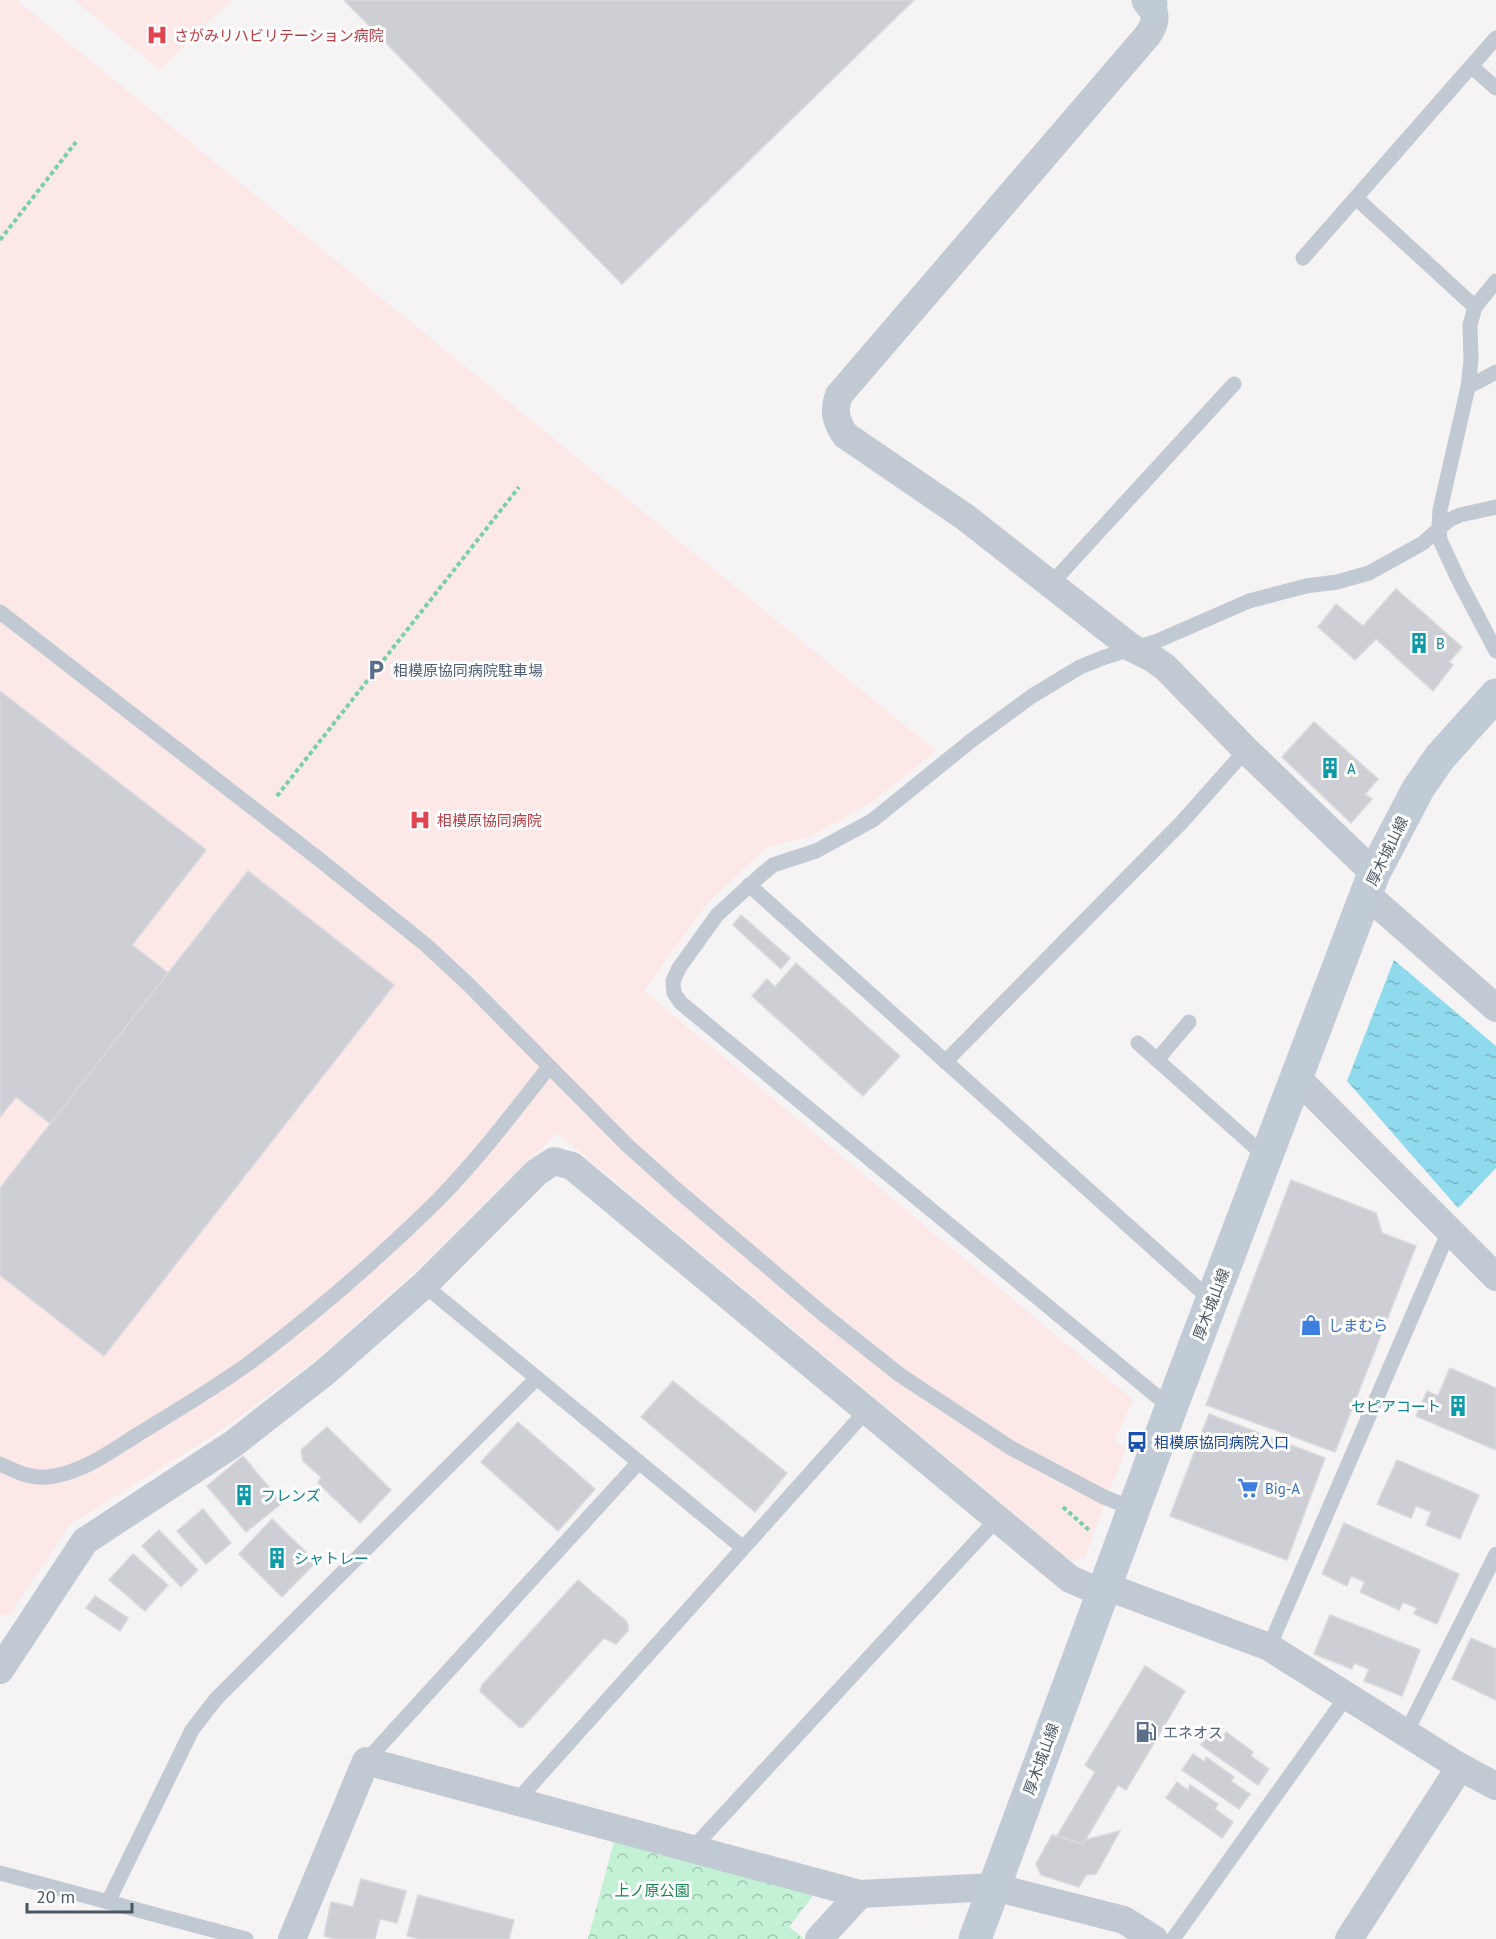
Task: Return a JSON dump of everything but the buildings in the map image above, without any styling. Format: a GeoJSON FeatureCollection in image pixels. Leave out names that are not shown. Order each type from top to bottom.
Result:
{"type":"FeatureCollection","features":[{"type":"Feature","properties":{"kind":"main road","name":"厚木城山線"},"geometry":{"type":"LineString","coordinates":[[975,1939],[1134,1509],[1370,884],[1418,789],[1440,757],[1496,694]]}},
{"type":"Feature","properties":{"kind":"street"},"geometry":{"type":"LineString","coordinates":[[1150,2],[1156,14],[1154,26],[1147,36],[839,395],[835,405],[837,423],[845,435],[965,517],[1132,648],[1165,667],[1246,750],[1370,884],[1495,1004]]}},
{"type":"Feature","properties":{"kind":"street"},"geometry":{"type":"LineString","coordinates":[[1296,1077],[1496,1278]]}},
{"type":"Feature","properties":{"kind":"street"},"geometry":{"type":"LineString","coordinates":[[5,1653],[85,1541],[233,1443],[324,1373],[424,1285],[537,1172],[554,1161],[572,1166],[1070,1579],[1269,1647],[1460,1767],[1496,1786]]}},
{"type":"Feature","properties":{"kind":"street"},"geometry":{"type":"LineString","coordinates":[[292,1939],[366,1761],[515,1803],[860,1894],[994,1887],[1124,1920],[1154,1939]]}},
{"type":"Feature","properties":{"kind":"street"},"geometry":{"type":"LineString","coordinates":[[1349,1939],[1460,1767]]}},
{"type":"Feature","properties":{"kind":"street"},"geometry":{"type":"LineString","coordinates":[[819,1939],[860,1894]]}},
{"type":"Feature","properties":{"kind":"lane"},"geometry":{"type":"LineString","coordinates":[[1303,258],[1496,38]]}},
{"type":"Feature","properties":{"kind":"lane"},"geometry":{"type":"LineString","coordinates":[[1472,67],[1496,88]]}},
{"type":"Feature","properties":{"kind":"lane"},"geometry":{"type":"LineString","coordinates":[[1356,198],[1475,307]]}},
{"type":"Feature","properties":{"kind":"lane"},"geometry":{"type":"LineString","coordinates":[[1496,281],[1475,307],[1470,325],[1471,360],[1468,387],[1440,510],[1439,529],[1445,553],[1496,651]]}},
{"type":"Feature","properties":{"kind":"lane"},"geometry":{"type":"LineString","coordinates":[[1468,387],[1496,372]]}},
{"type":"Feature","properties":{"kind":"lane"},"geometry":{"type":"LineString","coordinates":[[1050,585],[1234,384]]}},
{"type":"Feature","properties":{"kind":"lane"},"geometry":{"type":"LineString","coordinates":[[1172,1408],[681,1003],[674,993],[673,981],[679,968],[717,915],[773,865],[816,851],[873,820],[972,740],[1032,696],[1080,667],[1155,642],[1249,601],[1369,573],[1423,543],[1449,520],[1460,515],[1496,507]]}},
{"type":"Feature","properties":{"kind":"lane"},"geometry":{"type":"LineString","coordinates":[[0,612],[387,913],[468,984],[627,1145],[823,1314],[900,1376],[1011,1448],[1104,1497],[1134,1509]]}},
{"type":"Feature","properties":{"kind":"lane"},"geometry":{"type":"LineString","coordinates":[[945,1062],[1181,824],[1246,750]]}},
{"type":"Feature","properties":{"kind":"lane"},"geometry":{"type":"LineString","coordinates":[[749,885],[1212,1301]]}},
{"type":"Feature","properties":{"kind":"lane"},"geometry":{"type":"LineString","coordinates":[[1157,1060],[1190,1022]]}},
{"type":"Feature","properties":{"kind":"lane"},"geometry":{"type":"LineString","coordinates":[[1138,1043],[1266,1157]]}},
{"type":"Feature","properties":{"kind":"lane"},"geometry":{"type":"LineString","coordinates":[[0,1464],[22,1474],[45,1477],[67,1474],[90,1463],[193,1401],[252,1361],[325,1303],[439,1199],[494,1138],[549,1067]]}},
{"type":"Feature","properties":{"kind":"lane"},"geometry":{"type":"LineString","coordinates":[[1269,1647],[1449,1231]]}},
{"type":"Feature","properties":{"kind":"lane"},"geometry":{"type":"LineString","coordinates":[[424,1285],[742,1547]]}},
{"type":"Feature","properties":{"kind":"lane"},"geometry":{"type":"LineString","coordinates":[[108,1902],[192,1730],[216,1699],[537,1378]]}},
{"type":"Feature","properties":{"kind":"lane"},"geometry":{"type":"LineString","coordinates":[[515,1803],[866,1411]]}},
{"type":"Feature","properties":{"kind":"lane"},"geometry":{"type":"LineString","coordinates":[[366,1761],[639,1462]]}},
{"type":"Feature","properties":{"kind":"lane"},"geometry":{"type":"LineString","coordinates":[[692,1849],[997,1519]]}},
{"type":"Feature","properties":{"kind":"lane"},"geometry":{"type":"LineString","coordinates":[[1406,1733],[1496,1554]]}},
{"type":"Feature","properties":{"kind":"lane"},"geometry":{"type":"LineString","coordinates":[[1173,1939],[1346,1697]]}},
{"type":"Feature","properties":{"kind":"lane"},"geometry":{"type":"LineString","coordinates":[[0,1873],[246,1939]]}},
{"type":"Feature","properties":{"kind":"path"},"geometry":{"type":"LineString","coordinates":[[0,240],[76,142]]}},
{"type":"Feature","properties":{"kind":"path"},"geometry":{"type":"LineString","coordinates":[[273,801],[519,487]]}},
{"type":"Feature","properties":{"kind":"shaded area","name":"相模原協同病院"},"geometry":{"type":"Polygon","coordinates":[[[0,0],[16,0],[936,751],[869,804],[811,836],[767,847],[707,903],[644,991],[1133,1400],[1114,1442],[1126,1447],[1085,1557],[1071,1561],[557,1133],[409,1277],[318,1358],[228,1426],[69,1525],[9,1615],[0,1615],[0,0]]]}},
{"type":"Feature","properties":{"kind":"shaded area","name":"さがみリハビリテーション病院"},"geometry":{"type":"Polygon","coordinates":[[[75,0],[231,0],[160,70],[75,0]]]}},
{"type":"Feature","properties":{"kind":"green space","name":"上ノ原公園"},"geometry":{"type":"Polygon","coordinates":[[[617,1830],[822,1884],[789,1927],[804,1939],[588,1939],[617,1830]]]}},
{"type":"Feature","properties":{"kind":"water"},"geometry":{"type":"Polygon","coordinates":[[[1394,960],[1496,1046],[1496,1168],[1458,1208],[1347,1081],[1394,960]]]}},
{"type":"Feature","properties":{"kind":"place","name":"さがみリハビリテーション病院"},"geometry":{"type":"Point","coordinates":[157,35]}},
{"type":"Feature","properties":{"kind":"place","name":"B"},"geometry":{"type":"Point","coordinates":[1419,643]}},
{"type":"Feature","properties":{"kind":"place","name":"相模原協同病院駐車場"},"geometry":{"type":"Point","coordinates":[376,670]}},
{"type":"Feature","properties":{"kind":"place","name":"A"},"geometry":{"type":"Point","coordinates":[1330,768]}},
{"type":"Feature","properties":{"kind":"place","name":"相模原協同病院"},"geometry":{"type":"Point","coordinates":[420,820]}},
{"type":"Feature","properties":{"kind":"place","name":"しまむら"},"geometry":{"type":"Point","coordinates":[1311,1325]}},
{"type":"Feature","properties":{"kind":"place","name":"セピアコート"},"geometry":{"type":"Point","coordinates":[1458,1406]}},
{"type":"Feature","properties":{"kind":"place","name":"相模原協同病院入口"},"geometry":{"type":"Point","coordinates":[1137,1442]}},
{"type":"Feature","properties":{"kind":"place","name":"Big-A"},"geometry":{"type":"Point","coordinates":[1248,1488]}},
{"type":"Feature","properties":{"kind":"place","name":"フレンズ"},"geometry":{"type":"Point","coordinates":[244,1495]}},
{"type":"Feature","properties":{"kind":"place","name":"シャトレー"},"geometry":{"type":"Point","coordinates":[277,1558]}},
{"type":"Feature","properties":{"kind":"place","name":"エネオス"},"geometry":{"type":"Point","coordinates":[1146,1732]}}]}
